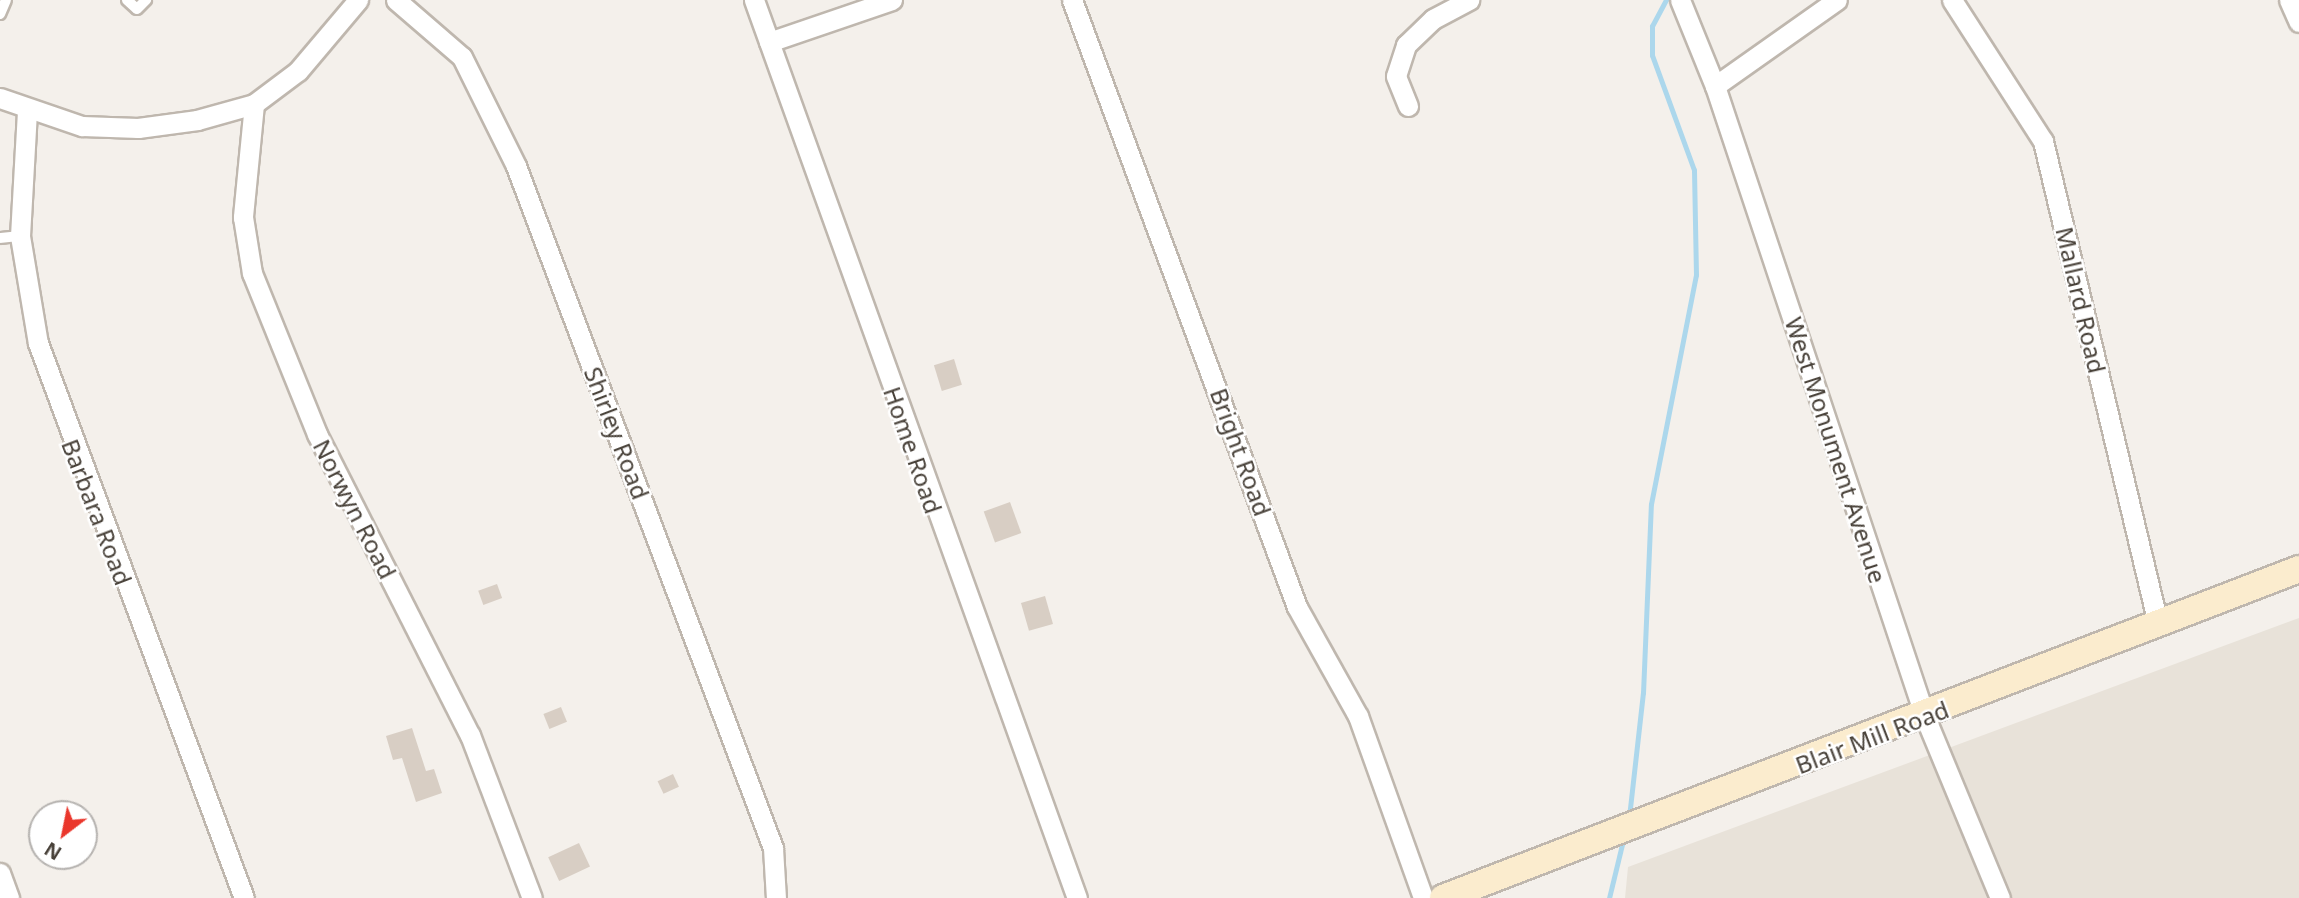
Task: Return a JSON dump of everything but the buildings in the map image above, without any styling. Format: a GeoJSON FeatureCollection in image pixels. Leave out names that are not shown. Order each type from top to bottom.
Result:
{"type":"FeatureCollection","features":[{"type":"Feature","properties":{"kind":"main road","name":"Blair Mill Road"},"geometry":{"type":"LineString","coordinates":[[1443,898],[1925,717],[2158,622],[2299,569]]}},
{"type":"Feature","properties":{"kind":"street"},"geometry":{"type":"LineString","coordinates":[[0,98],[27,111],[82,126],[138,128],[254,104],[298,71],[358,0]]}},
{"type":"Feature","properties":{"kind":"street","name":"Shirley Road"},"geometry":{"type":"LineString","coordinates":[[396,0],[462,57],[516,166],[773,848],[776,898]]}},
{"type":"Feature","properties":{"kind":"street","name":"Home Road"},"geometry":{"type":"LineString","coordinates":[[754,0],[1076,898]]}},
{"type":"Feature","properties":{"kind":"street"},"geometry":{"type":"LineString","coordinates":[[769,42],[892,0]]}},
{"type":"Feature","properties":{"kind":"street","name":"Bright Road"},"geometry":{"type":"LineString","coordinates":[[1072,0],[1297,607],[1358,716],[1423,898]]}},
{"type":"Feature","properties":{"kind":"street"},"geometry":{"type":"LineString","coordinates":[[1408,106],[1396,76],[1406,44],[1433,19],[1469,0]]}},
{"type":"Feature","properties":{"kind":"street"},"geometry":{"type":"LineString","coordinates":[[1715,86],[1837,0]]}},
{"type":"Feature","properties":{"kind":"street","name":"Mallard Road"},"geometry":{"type":"LineString","coordinates":[[1952,0],[2043,141],[2158,622]]}},
{"type":"Feature","properties":{"kind":"street"},"geometry":{"type":"LineString","coordinates":[[2289,0],[2299,22]]}},
{"type":"Feature","properties":{"kind":"street","name":"West Monument Avenue"},"geometry":{"type":"LineString","coordinates":[[1682,4],[1715,86],[1925,717],[2000,898]]}},
{"type":"Feature","properties":{"kind":"street","name":"Norwyn Road"},"geometry":{"type":"LineString","coordinates":[[254,104],[243,217],[252,273],[317,433],[470,734],[532,898]]}},
{"type":"Feature","properties":{"kind":"street","name":"Barbara Road"},"geometry":{"type":"LineString","coordinates":[[27,111],[10,237],[28,306],[56,403],[244,898]]}},
{"type":"Feature","properties":{"kind":"street"},"geometry":{"type":"LineString","coordinates":[[0,873],[9,898]]}},
{"type":"Feature","properties":{"kind":"lane"},"geometry":{"type":"LineString","coordinates":[[0,14],[6,0]]}},
{"type":"Feature","properties":{"kind":"lane"},"geometry":{"type":"LineString","coordinates":[[127,0],[137,9],[146,0]]}},
{"type":"Feature","properties":{"kind":"shaded area"},"geometry":{"type":"Polygon","coordinates":[[[2299,618],[2299,898],[1625,898],[1628,867],[2299,618]]]}},
{"type":"Feature","properties":{"kind":"waterway"},"geometry":{"type":"LineString","coordinates":[[1629,817],[1643,693],[1651,504],[1696,275],[1694,170],[1652,55],[1652,26],[1666,0]]}},
{"type":"Feature","properties":{"kind":"waterway"},"geometry":{"type":"LineString","coordinates":[[1609,898],[1624,836]]}}]}
